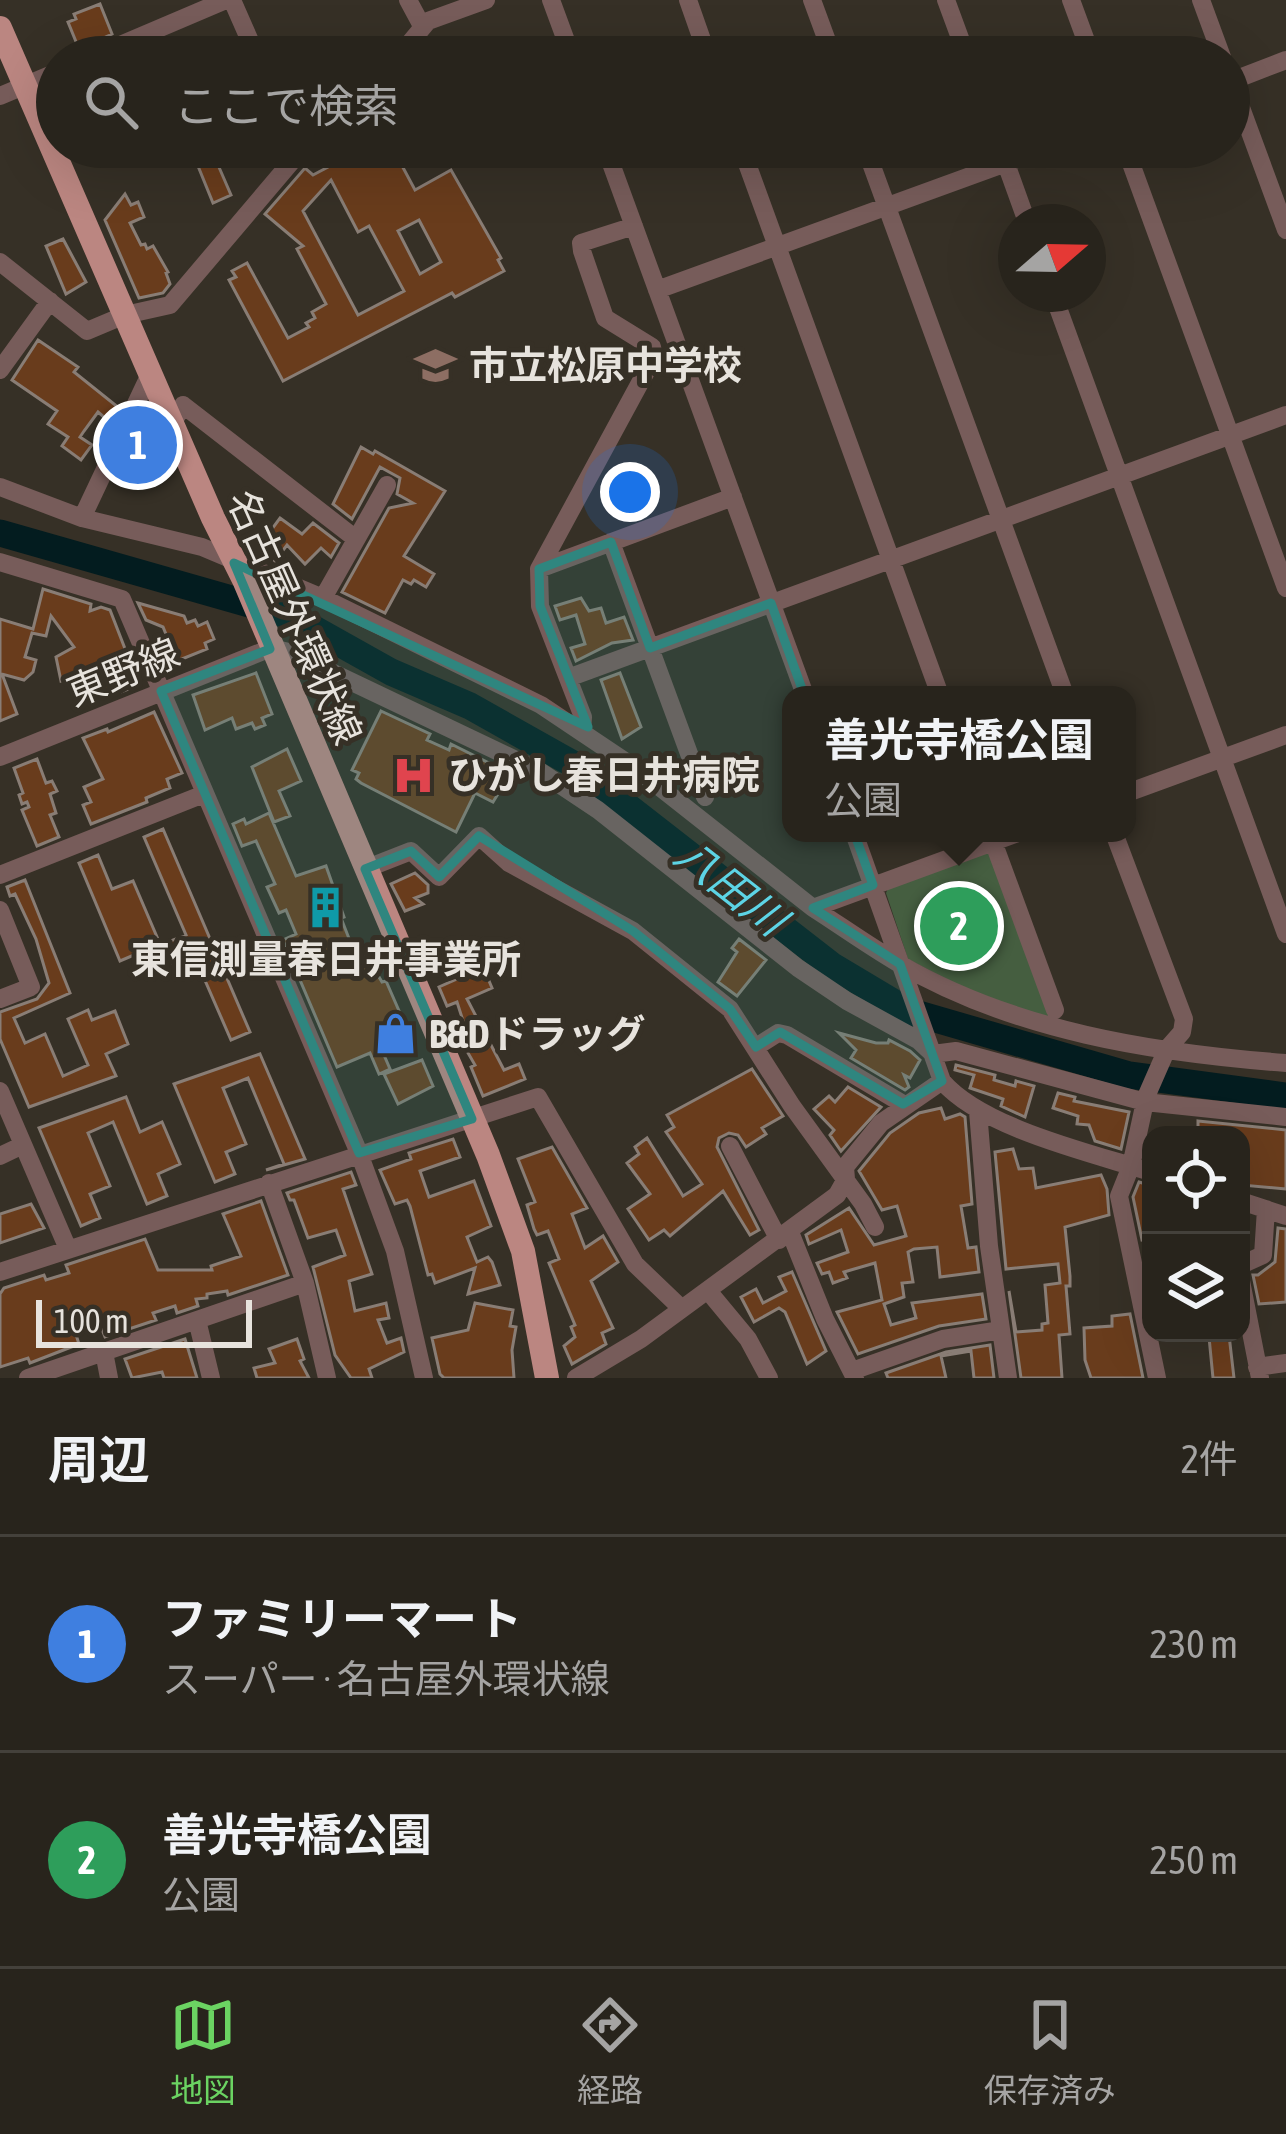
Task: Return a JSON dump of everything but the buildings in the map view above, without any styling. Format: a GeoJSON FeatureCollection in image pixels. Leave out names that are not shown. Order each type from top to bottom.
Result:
{"type":"FeatureCollection","features":[{"type":"Feature","properties":{"kind":"main road","name":"名古屋外環状線"},"geometry":{"type":"LineString","coordinates":[[0,28],[36,111]]}},
{"type":"Feature","properties":{"kind":"main road","name":"名古屋外環状線"},"geometry":{"type":"LineString","coordinates":[[61,168],[240,572],[472,1119],[523,1251],[547,1378]]}},
{"type":"Feature","properties":{"kind":"street"},"geometry":{"type":"LineString","coordinates":[[142,36],[229,0],[247,36]]}},
{"type":"Feature","properties":{"kind":"street"},"geometry":{"type":"LineString","coordinates":[[408,0],[425,23]]}},
{"type":"Feature","properties":{"kind":"street"},"geometry":{"type":"LineString","coordinates":[[420,0],[425,23]]}},
{"type":"Feature","properties":{"kind":"street"},"geometry":{"type":"LineString","coordinates":[[415,36],[425,23],[486,0]]}},
{"type":"Feature","properties":{"kind":"street"},"geometry":{"type":"LineString","coordinates":[[551,0],[564,36]]}},
{"type":"Feature","properties":{"kind":"street"},"geometry":{"type":"LineString","coordinates":[[688,0],[701,36]]}},
{"type":"Feature","properties":{"kind":"street"},"geometry":{"type":"LineString","coordinates":[[812,0],[825,36]]}},
{"type":"Feature","properties":{"kind":"street"},"geometry":{"type":"LineString","coordinates":[[946,0],[959,36]]}},
{"type":"Feature","properties":{"kind":"street"},"geometry":{"type":"LineString","coordinates":[[1071,0],[1084,36]]}},
{"type":"Feature","properties":{"kind":"street"},"geometry":{"type":"LineString","coordinates":[[1201,0],[1214,36]]}},
{"type":"Feature","properties":{"kind":"street"},"geometry":{"type":"LineString","coordinates":[[1250,72],[1286,60]]}},
{"type":"Feature","properties":{"kind":"street"},"geometry":{"type":"LineString","coordinates":[[0,96],[36,81]]}},
{"type":"Feature","properties":{"kind":"street"},"geometry":{"type":"LineString","coordinates":[[1250,133],[1286,230]]}},
{"type":"Feature","properties":{"kind":"street"},"geometry":{"type":"LineString","coordinates":[[0,262],[87,331],[125,315],[170,305],[284,168]]}},
{"type":"Feature","properties":{"kind":"street"},"geometry":{"type":"LineString","coordinates":[[613,168],[802,686]]}},
{"type":"Feature","properties":{"kind":"street"},"geometry":{"type":"LineString","coordinates":[[749,168],[937,686]]}},
{"type":"Feature","properties":{"kind":"street"},"geometry":{"type":"LineString","coordinates":[[873,168],[1062,686]]}},
{"type":"Feature","properties":{"kind":"street"},"geometry":{"type":"LineString","coordinates":[[657,290],[887,206],[973,168]]}},
{"type":"Feature","properties":{"kind":"street"},"geometry":{"type":"LineString","coordinates":[[1008,168],[1021,204]]}},
{"type":"Feature","properties":{"kind":"street"},"geometry":{"type":"LineString","coordinates":[[1133,168],[1286,589]]}},
{"type":"Feature","properties":{"kind":"street"},"geometry":{"type":"LineString","coordinates":[[582,731],[584,717],[540,606],[539,568],[654,357],[652,347],[605,318],[582,251],[581,244],[634,226]]}},
{"type":"Feature","properties":{"kind":"street"},"geometry":{"type":"LineString","coordinates":[[0,370],[50,301]]}},
{"type":"Feature","properties":{"kind":"street"},"geometry":{"type":"LineString","coordinates":[[1060,312],[1286,934]]}},
{"type":"Feature","properties":{"kind":"street"},"geometry":{"type":"LineString","coordinates":[[82,518],[150,374]]}},
{"type":"Feature","properties":{"kind":"street"},"geometry":{"type":"LineString","coordinates":[[172,424],[183,405],[356,539]]}},
{"type":"Feature","properties":{"kind":"street"},"geometry":{"type":"LineString","coordinates":[[568,678],[1286,415]]}},
{"type":"Feature","properties":{"kind":"street"},"geometry":{"type":"LineString","coordinates":[[322,598],[387,485]]}},
{"type":"Feature","properties":{"kind":"street"},"geometry":{"type":"LineString","coordinates":[[0,487],[82,518],[202,547],[240,572],[322,598],[541,704],[813,908],[900,964],[1022,1018],[1166,1051],[1286,1063]]}},
{"type":"Feature","properties":{"kind":"street"},"geometry":{"type":"LineString","coordinates":[[539,568],[733,497]]}},
{"type":"Feature","properties":{"kind":"street"},"geometry":{"type":"LineString","coordinates":[[611,542],[705,797]]}},
{"type":"Feature","properties":{"kind":"street"},"geometry":{"type":"LineString","coordinates":[[0,562],[122,599],[359,1153],[395,1250],[424,1378]]}},
{"type":"Feature","properties":{"kind":"street"},"geometry":{"type":"LineString","coordinates":[[268,641],[542,772],[598,810],[798,968],[918,1040],[932,1054]]}},
{"type":"Feature","properties":{"kind":"street","name":"東野線"},"geometry":{"type":"LineString","coordinates":[[0,757],[268,641]]}},
{"type":"Feature","properties":{"kind":"street"},"geometry":{"type":"LineString","coordinates":[[1136,790],[1286,735]]}},
{"type":"Feature","properties":{"kind":"street"},"geometry":{"type":"LineString","coordinates":[[0,874],[204,794]]}},
{"type":"Feature","properties":{"kind":"street"},"geometry":{"type":"LineString","coordinates":[[365,869],[411,851],[439,877],[479,836],[509,863],[633,931],[730,1009],[875,1227]]}},
{"type":"Feature","properties":{"kind":"street"},"geometry":{"type":"LineString","coordinates":[[857,842],[942,1081],[978,1111],[1141,1169]]}},
{"type":"Feature","properties":{"kind":"street"},"geometry":{"type":"LineString","coordinates":[[813,908],[981,842]]}},
{"type":"Feature","properties":{"kind":"street"},"geometry":{"type":"LineString","coordinates":[[992,842],[1055,1010]]}},
{"type":"Feature","properties":{"kind":"street"},"geometry":{"type":"LineString","coordinates":[[1117,842],[1184,1019],[1182,1032],[1166,1051],[1146,1100],[1141,1169],[1119,1196],[1157,1378]]}},
{"type":"Feature","properties":{"kind":"street"},"geometry":{"type":"LineString","coordinates":[[0,910],[31,986],[0,999]]}},
{"type":"Feature","properties":{"kind":"street"},"geometry":{"type":"LineString","coordinates":[[755,1047],[778,1033],[787,1035],[903,1104]]}},
{"type":"Feature","properties":{"kind":"street"},"geometry":{"type":"LineString","coordinates":[[932,1054],[956,1051],[1146,1100],[1286,1117]]}},
{"type":"Feature","properties":{"kind":"street"},"geometry":{"type":"LineString","coordinates":[[576,1378],[601,1371],[837,1195],[846,1179],[845,1166],[881,1123],[942,1081]]}},
{"type":"Feature","properties":{"kind":"street"},"geometry":{"type":"LineString","coordinates":[[0,1090],[68,1250]]}},
{"type":"Feature","properties":{"kind":"street"},"geometry":{"type":"LineString","coordinates":[[0,1272],[538,1097],[635,1264],[682,1310]]}},
{"type":"Feature","properties":{"kind":"street"},"geometry":{"type":"LineString","coordinates":[[978,1111],[1008,1378]]}},
{"type":"Feature","properties":{"kind":"street"},"geometry":{"type":"LineString","coordinates":[[0,1156],[23,1145]]}},
{"type":"Feature","properties":{"kind":"street"},"geometry":{"type":"LineString","coordinates":[[730,1147],[785,1236],[854,1374],[944,1339],[1001,1330]]}},
{"type":"Feature","properties":{"kind":"street"},"geometry":{"type":"LineString","coordinates":[[269,1183],[304,1283],[327,1378]]}},
{"type":"Feature","properties":{"kind":"street"},"geometry":{"type":"LineString","coordinates":[[1250,1205],[1286,1216]]}},
{"type":"Feature","properties":{"kind":"street"},"geometry":{"type":"LineString","coordinates":[[1250,1261],[1263,1255],[1265,1209]]}},
{"type":"Feature","properties":{"kind":"street"},"geometry":{"type":"LineString","coordinates":[[28,1378],[304,1283]]}},
{"type":"Feature","properties":{"kind":"street"},"geometry":{"type":"LineString","coordinates":[[709,1292],[748,1339],[769,1378]]}},
{"type":"Feature","properties":{"kind":"street"},"geometry":{"type":"LineString","coordinates":[[196,1320],[211,1378]]}},
{"type":"Feature","properties":{"kind":"street"},"geometry":{"type":"LineString","coordinates":[[1250,1326],[1259,1372],[1286,1364]]}},
{"type":"Feature","properties":{"kind":"street"},"geometry":{"type":"LineString","coordinates":[[104,1352],[109,1378]]}},
{"type":"Feature","properties":{"kind":"highlighted area"},"geometry":{"type":"Polygon","coordinates":[[[611,542],[650,648],[771,603],[873,885],[813,908],[900,964],[942,1081],[903,1104],[780,1032],[756,1047],[730,1009],[633,931],[479,836],[439,877],[411,851],[365,869],[472,1119],[359,1153],[161,691],[270,649],[234,563],[588,727],[540,606],[539,569],[611,542]]]}},
{"type":"Feature","properties":{"kind":"green space"},"geometry":{"type":"Polygon","coordinates":[[[993,848],[1056,1022],[959,986],[908,959],[886,893],[889,886],[993,848]]]}},
{"type":"Feature","properties":{"kind":"waterway","name":"八田川"},"geometry":{"type":"LineString","coordinates":[[0,533],[291,616],[391,672],[470,706],[573,764],[831,965],[908,1011],[1129,1075],[1286,1096]]}},
{"type":"Feature","properties":{"kind":"place","name":"市立松原中学校"},"geometry":{"type":"Point","coordinates":[435,365]}},
{"type":"Feature","properties":{"kind":"place","name":"ファミリーマート"},"geometry":{"type":"Point","coordinates":[138,445]}},
{"type":"Feature","properties":{"kind":"place","name":"ひがし春日井病院"},"geometry":{"type":"Point","coordinates":[414,775]}},
{"type":"Feature","properties":{"kind":"place","name":"東信測量春日井事業所"},"geometry":{"type":"Point","coordinates":[326,907]}},
{"type":"Feature","properties":{"kind":"place","name":"善光寺橋公園"},"geometry":{"type":"Point","coordinates":[959,926]}},
{"type":"Feature","properties":{"kind":"place","name":"B&Dドラッグ"},"geometry":{"type":"Point","coordinates":[395,1034]}}]}
